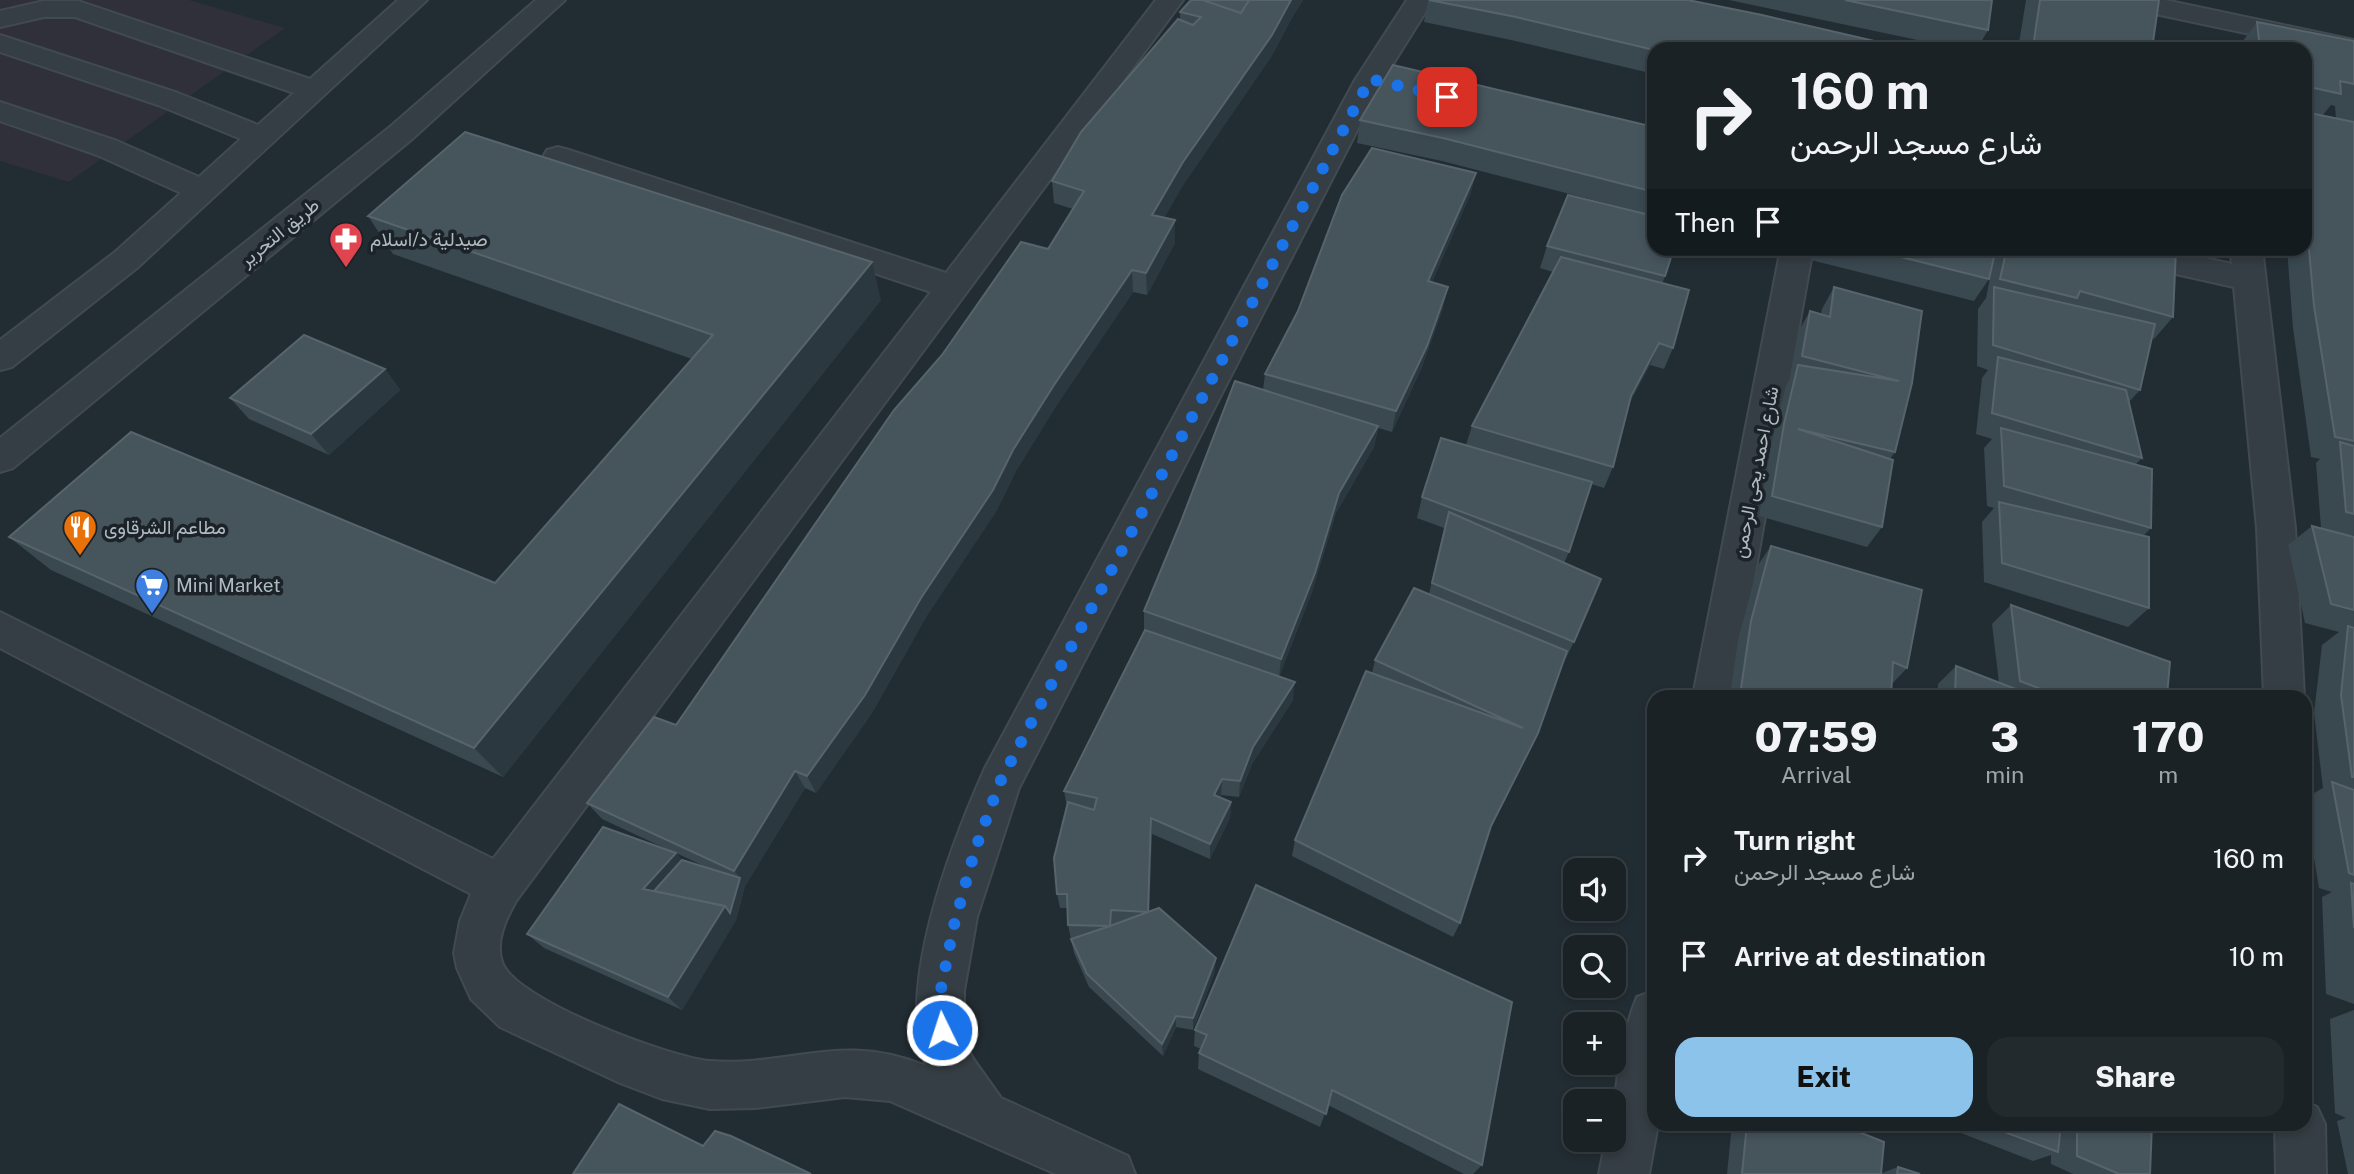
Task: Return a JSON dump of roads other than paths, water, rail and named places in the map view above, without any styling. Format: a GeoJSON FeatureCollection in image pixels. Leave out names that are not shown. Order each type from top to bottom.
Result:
{"type":"FeatureCollection","features":[{"type":"Feature","properties":{"kind":"street"},"geometry":{"type":"LineString","coordinates":[[0,358],[126,260],[414,0]]}},
{"type":"Feature","properties":{"kind":"street"},"geometry":{"type":"LineString","coordinates":[[1110,1174],[983,1114],[890,1077],[848,1074],[806,1077],[758,1085],[709,1085],[664,1077],[517,1010],[498,997],[484,979],[477,957],[478,933],[486,909],[500,886],[1170,0]]}},
{"type":"Feature","properties":{"kind":"street"},"geometry":{"type":"LineString","coordinates":[[983,1114],[946,1057],[938,1004],[954,925],[1000,782],[1383,83],[1420,0]]}},
{"type":"Feature","properties":{"kind":"street"},"geometry":{"type":"LineString","coordinates":[[2127,0],[2354,48]]}},
{"type":"Feature","properties":{"kind":"street","name":"طريق التحرير"},"geometry":{"type":"LineString","coordinates":[[0,458],[401,133],[546,2]]}},
{"type":"Feature","properties":{"kind":"street"},"geometry":{"type":"LineString","coordinates":[[0,19],[44,9],[78,9],[314,90]]}},
{"type":"Feature","properties":{"kind":"street"},"geometry":{"type":"LineString","coordinates":[[7,52],[78,9]]}},
{"type":"Feature","properties":{"kind":"street"},"geometry":{"type":"LineString","coordinates":[[2215,17],[2219,42]]}},
{"type":"Feature","properties":{"kind":"street"},"geometry":{"type":"LineString","coordinates":[[7,52],[168,99],[262,137]]}},
{"type":"Feature","properties":{"kind":"street"},"geometry":{"type":"LineString","coordinates":[[0,111],[107,148],[203,191]]}},
{"type":"Feature","properties":{"kind":"street"},"geometry":{"type":"LineString","coordinates":[[558,157],[953,287]]}},
{"type":"Feature","properties":{"kind":"street","name":"شارع احمد يحى الرحمن"},"geometry":{"type":"LineString","coordinates":[[1714,690],[1796,256]]}},
{"type":"Feature","properties":{"kind":"street"},"geometry":{"type":"LineString","coordinates":[[2178,256],[2248,264],[2276,528],[2284,690]]}},
{"type":"Feature","properties":{"kind":"street"},"geometry":{"type":"LineString","coordinates":[[0,629],[500,886]]}},
{"type":"Feature","properties":{"kind":"street"},"geometry":{"type":"LineString","coordinates":[[1624,1174],[1647,1051]]}},
{"type":"Feature","properties":{"kind":"street"},"geometry":{"type":"LineString","coordinates":[[2300,1131],[2301,1174]]}},
{"type":"Feature","properties":{"kind":"place","name":"صيدلية د/اسلام"},"geometry":{"type":"Point","coordinates":[346,269]}},
{"type":"Feature","properties":{"kind":"place","name":"مطاعم الشرقاوى"},"geometry":{"type":"Point","coordinates":[80,557]}},
{"type":"Feature","properties":{"kind":"place","name":"Mini Market"},"geometry":{"type":"Point","coordinates":[152,615]}}]}
